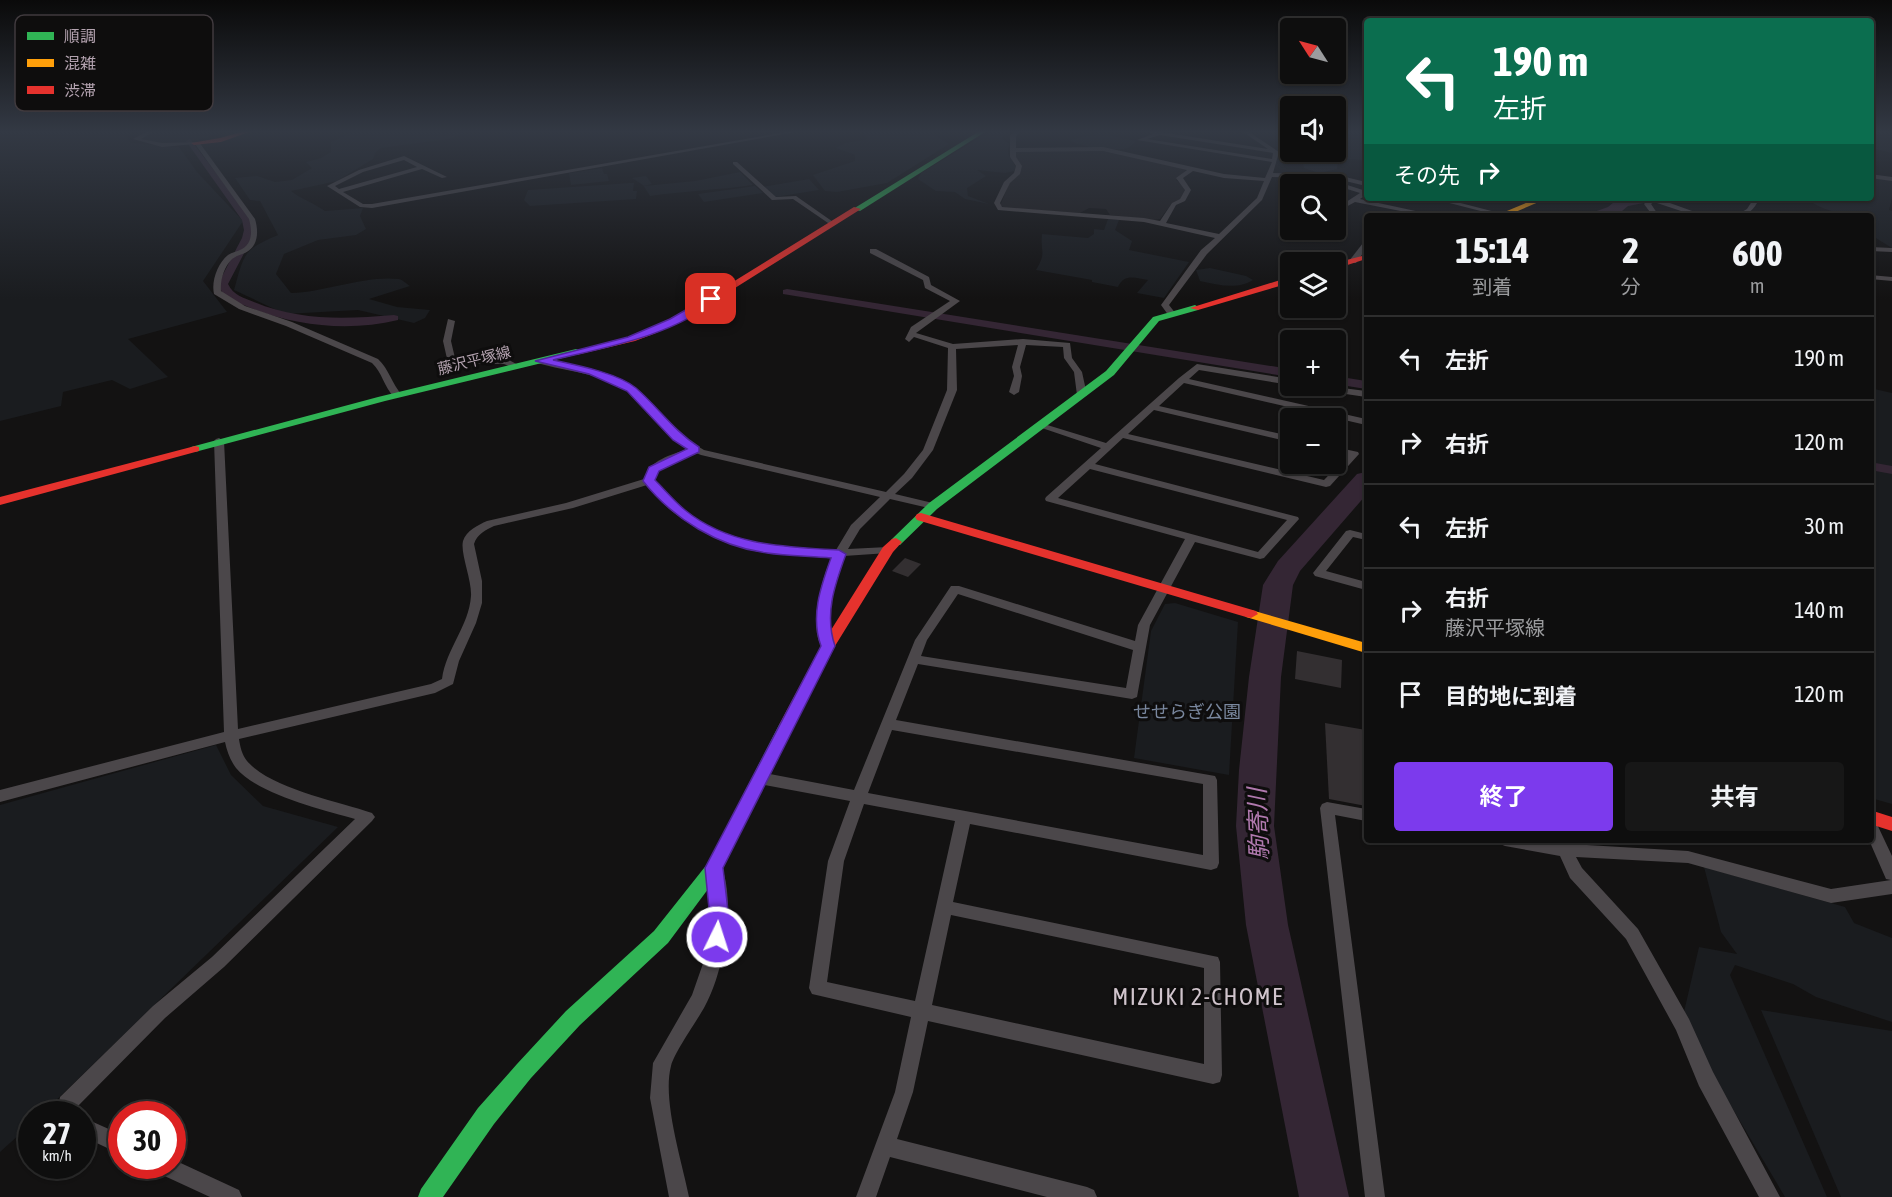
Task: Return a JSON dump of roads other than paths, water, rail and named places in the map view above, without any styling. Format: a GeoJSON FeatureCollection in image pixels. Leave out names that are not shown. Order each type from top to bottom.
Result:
{"type":"FeatureCollection","features":[{"type":"Feature","properties":{"kind":"street"},"geometry":{"type":"LineString","coordinates":[[228,188],[253,219],[253,239],[244,250],[230,257],[216,285],[217,292],[261,315],[287,323],[379,364],[391,391],[397,395]]}},
{"type":"Feature","properties":{"kind":"street"},"geometry":{"type":"LineString","coordinates":[[333,188],[362,206],[372,206],[475,188]]}},
{"type":"Feature","properties":{"kind":"street"},"geometry":{"type":"LineString","coordinates":[[338,191],[349,188]]}},
{"type":"Feature","properties":{"kind":"street"},"geometry":{"type":"LineString","coordinates":[[762,188],[774,199],[794,197],[833,224]]}},
{"type":"Feature","properties":{"kind":"street","name":"藤沢平塚線"},"geometry":{"type":"LineString","coordinates":[[0,501],[219,441],[397,395],[598,348],[653,331],[697,308],[892,188]]}},
{"type":"Feature","properties":{"kind":"street"},"geometry":{"type":"LineString","coordinates":[[1004,188],[997,203],[1000,209],[1127,218],[1162,223],[1221,237]]}},
{"type":"Feature","properties":{"kind":"street"},"geometry":{"type":"LineString","coordinates":[[1162,223],[1174,204],[1183,200],[1188,190],[1186,188]]}},
{"type":"Feature","properties":{"kind":"street"},"geometry":{"type":"LineString","coordinates":[[1172,314],[1165,305],[1196,261],[1260,199],[1265,188]]}},
{"type":"Feature","properties":{"kind":"street"},"geometry":{"type":"LineString","coordinates":[[1350,188],[1364,193]]}},
{"type":"Feature","properties":{"kind":"street"},"geometry":{"type":"LineString","coordinates":[[1346,205],[1364,194]]}},
{"type":"Feature","properties":{"kind":"street"},"geometry":{"type":"LineString","coordinates":[[1354,200],[1417,213]]}},
{"type":"Feature","properties":{"kind":"street"},"geometry":{"type":"LineString","coordinates":[[1448,201],[1492,213]]}},
{"type":"Feature","properties":{"kind":"street"},"geometry":{"type":"LineString","coordinates":[[1510,213],[1537,201]]}},
{"type":"Feature","properties":{"kind":"street"},"geometry":{"type":"LineString","coordinates":[[1649,201],[1647,204],[1654,213]]}},
{"type":"Feature","properties":{"kind":"street"},"geometry":{"type":"LineString","coordinates":[[1657,201],[1694,213]]}},
{"type":"Feature","properties":{"kind":"street"},"geometry":{"type":"LineString","coordinates":[[1744,213],[1750,210],[1755,201]]}},
{"type":"Feature","properties":{"kind":"street"},"geometry":{"type":"LineString","coordinates":[[1353,261],[1364,247]]}},
{"type":"Feature","properties":{"kind":"street"},"geometry":{"type":"LineString","coordinates":[[1874,249],[1892,250]]}},
{"type":"Feature","properties":{"kind":"street"},"geometry":{"type":"LineString","coordinates":[[873,251],[926,279],[928,286],[956,301],[914,329],[911,337],[952,347],[1023,342],[1067,345],[1068,358],[1078,372],[1082,395]]}},
{"type":"Feature","properties":{"kind":"street"},"geometry":{"type":"LineString","coordinates":[[1346,263],[1364,258]]}},
{"type":"Feature","properties":{"kind":"street"},"geometry":{"type":"LineString","coordinates":[[1874,277],[1892,279]]}},
{"type":"Feature","properties":{"kind":"street"},"geometry":{"type":"LineString","coordinates":[[429,1197],[486,1116],[524,1071],[573,1018],[661,937],[714,868],[828,646],[888,550],[933,506],[1110,373],[1156,319],[1280,283]]}},
{"type":"Feature","properties":{"kind":"street"},"geometry":{"type":"LineString","coordinates":[[451,321],[447,341],[452,361],[505,361],[516,366]]}},
{"type":"Feature","properties":{"kind":"street"},"geometry":{"type":"LineString","coordinates":[[1014,392],[1018,376],[1016,367],[1023,342]]}},
{"type":"Feature","properties":{"kind":"street"},"geometry":{"type":"LineString","coordinates":[[828,646],[823,631],[825,593],[839,554],[855,527],[908,476],[928,450],[952,390],[952,347]]}},
{"type":"Feature","properties":{"kind":"street"},"geometry":{"type":"LineString","coordinates":[[540,361],[592,372],[630,388],[677,438],[695,450],[933,506]]}},
{"type":"Feature","properties":{"kind":"street"},"geometry":{"type":"LineString","coordinates":[[1087,465],[1294,519],[1260,556],[1050,499],[1087,465],[1107,447],[1197,367],[1280,380]]}},
{"type":"Feature","properties":{"kind":"street"},"geometry":{"type":"LineString","coordinates":[[1182,380],[1364,422]]}},
{"type":"Feature","properties":{"kind":"street"},"geometry":{"type":"LineString","coordinates":[[1346,391],[1364,394]]}},
{"type":"Feature","properties":{"kind":"street"},"geometry":{"type":"LineString","coordinates":[[1153,406],[1280,437]]}},
{"type":"Feature","properties":{"kind":"street"},"geometry":{"type":"LineString","coordinates":[[1041,426],[1107,447]]}},
{"type":"Feature","properties":{"kind":"street"},"geometry":{"type":"LineString","coordinates":[[1121,435],[1280,473]]}},
{"type":"Feature","properties":{"kind":"street"},"geometry":{"type":"LineString","coordinates":[[70,1101],[151,1020],[218,962],[367,818],[274,786],[243,767],[234,752],[231,735],[219,441]]}},
{"type":"Feature","properties":{"kind":"street"},"geometry":{"type":"LineString","coordinates":[[649,481],[654,469],[661,464],[695,450]]}},
{"type":"Feature","properties":{"kind":"street"},"geometry":{"type":"LineString","coordinates":[[1346,452],[1353,454],[1346,462]]}},
{"type":"Feature","properties":{"kind":"street"},"geometry":{"type":"LineString","coordinates":[[1284,474],[1326,484],[1335,474]]}},
{"type":"Feature","properties":{"kind":"street"},"geometry":{"type":"LineString","coordinates":[[0,796],[93,769],[435,688],[448,681],[448,668],[476,606],[478,585],[468,544],[470,538],[491,523],[569,506],[649,481]]}},
{"type":"Feature","properties":{"kind":"street"},"geometry":{"type":"LineString","coordinates":[[649,481],[688,518],[742,544],[767,549],[839,554],[888,550]]}},
{"type":"Feature","properties":{"kind":"street"},"geometry":{"type":"LineString","coordinates":[[921,517],[1364,647]]}},
{"type":"Feature","properties":{"kind":"street"},"geometry":{"type":"LineString","coordinates":[[1364,536],[1350,533],[1319,573],[1364,585]]}},
{"type":"Feature","properties":{"kind":"street"},"geometry":{"type":"LineString","coordinates":[[914,658],[1132,694],[1144,625],[1191,538]]}},
{"type":"Feature","properties":{"kind":"street"},"geometry":{"type":"LineString","coordinates":[[944,907],[1212,962],[1213,1075],[818,988],[836,861],[921,640],[955,589],[1139,647]]}},
{"type":"Feature","properties":{"kind":"street"},"geometry":{"type":"LineString","coordinates":[[759,778],[1211,863],[1210,780],[888,724]]}},
{"type":"Feature","properties":{"kind":"street"},"geometry":{"type":"LineString","coordinates":[[1364,815],[1327,808],[1375,1197]]}},
{"type":"Feature","properties":{"kind":"street"},"geometry":{"type":"LineString","coordinates":[[866,1197],[904,1092],[964,816]]}},
{"type":"Feature","properties":{"kind":"street"},"geometry":{"type":"LineString","coordinates":[[1874,818],[1892,824]]}},
{"type":"Feature","properties":{"kind":"street"},"geometry":{"type":"LineString","coordinates":[[1874,833],[1892,874]]}},
{"type":"Feature","properties":{"kind":"street"},"geometry":{"type":"LineString","coordinates":[[1539,843],[1688,857],[1831,896],[1892,887]]}},
{"type":"Feature","properties":{"kind":"street"},"geometry":{"type":"LineString","coordinates":[[1562,845],[1576,873],[1632,934],[1683,1025],[1706,1079],[1770,1197]]}},
{"type":"Feature","properties":{"kind":"street"},"geometry":{"type":"LineString","coordinates":[[679,1197],[659,1098],[662,1064],[700,998],[714,955],[720,919],[714,868]]}},
{"type":"Feature","properties":{"kind":"street"},"geometry":{"type":"LineString","coordinates":[[885,1146],[1087,1197]]}},
{"type":"Feature","properties":{"kind":"street"},"geometry":{"type":"LineString","coordinates":[[186,1176],[232,1197]]}},
{"type":"Feature","properties":{"kind":"waterway"},"geometry":{"type":"LineString","coordinates":[[224,188],[247,220],[249,230],[223,284],[229,294],[265,311],[302,320],[337,322],[394,318]]}},
{"type":"Feature","properties":{"kind":"waterway","name":"駒寄川"},"geometry":{"type":"LineString","coordinates":[[1608,213],[1623,202],[1629,201]]}},
{"type":"Feature","properties":{"kind":"waterway"},"geometry":{"type":"LineString","coordinates":[[787,292],[1280,371]]}},
{"type":"Feature","properties":{"kind":"waterway"},"geometry":{"type":"LineString","coordinates":[[1346,382],[1364,385]]}},
{"type":"Feature","properties":{"kind":"waterway"},"geometry":{"type":"LineString","coordinates":[[1874,467],[1892,470]]}},
{"type":"Feature","properties":{"kind":"waterway","name":"駒寄川"},"geometry":{"type":"LineString","coordinates":[[1324,1197],[1267,925],[1255,826],[1257,770],[1265,677],[1278,585],[1288,567],[1364,482]]}},
{"type":"Feature","properties":{"kind":"district","name":"MIZUKI 2-CHOME"},"geometry":{"type":"Point","coordinates":[1198,996]}},
{"type":"Feature","properties":{"kind":"park label","name":"せせらぎ公園"},"geometry":{"type":"Point","coordinates":[1187,711]}}]}
